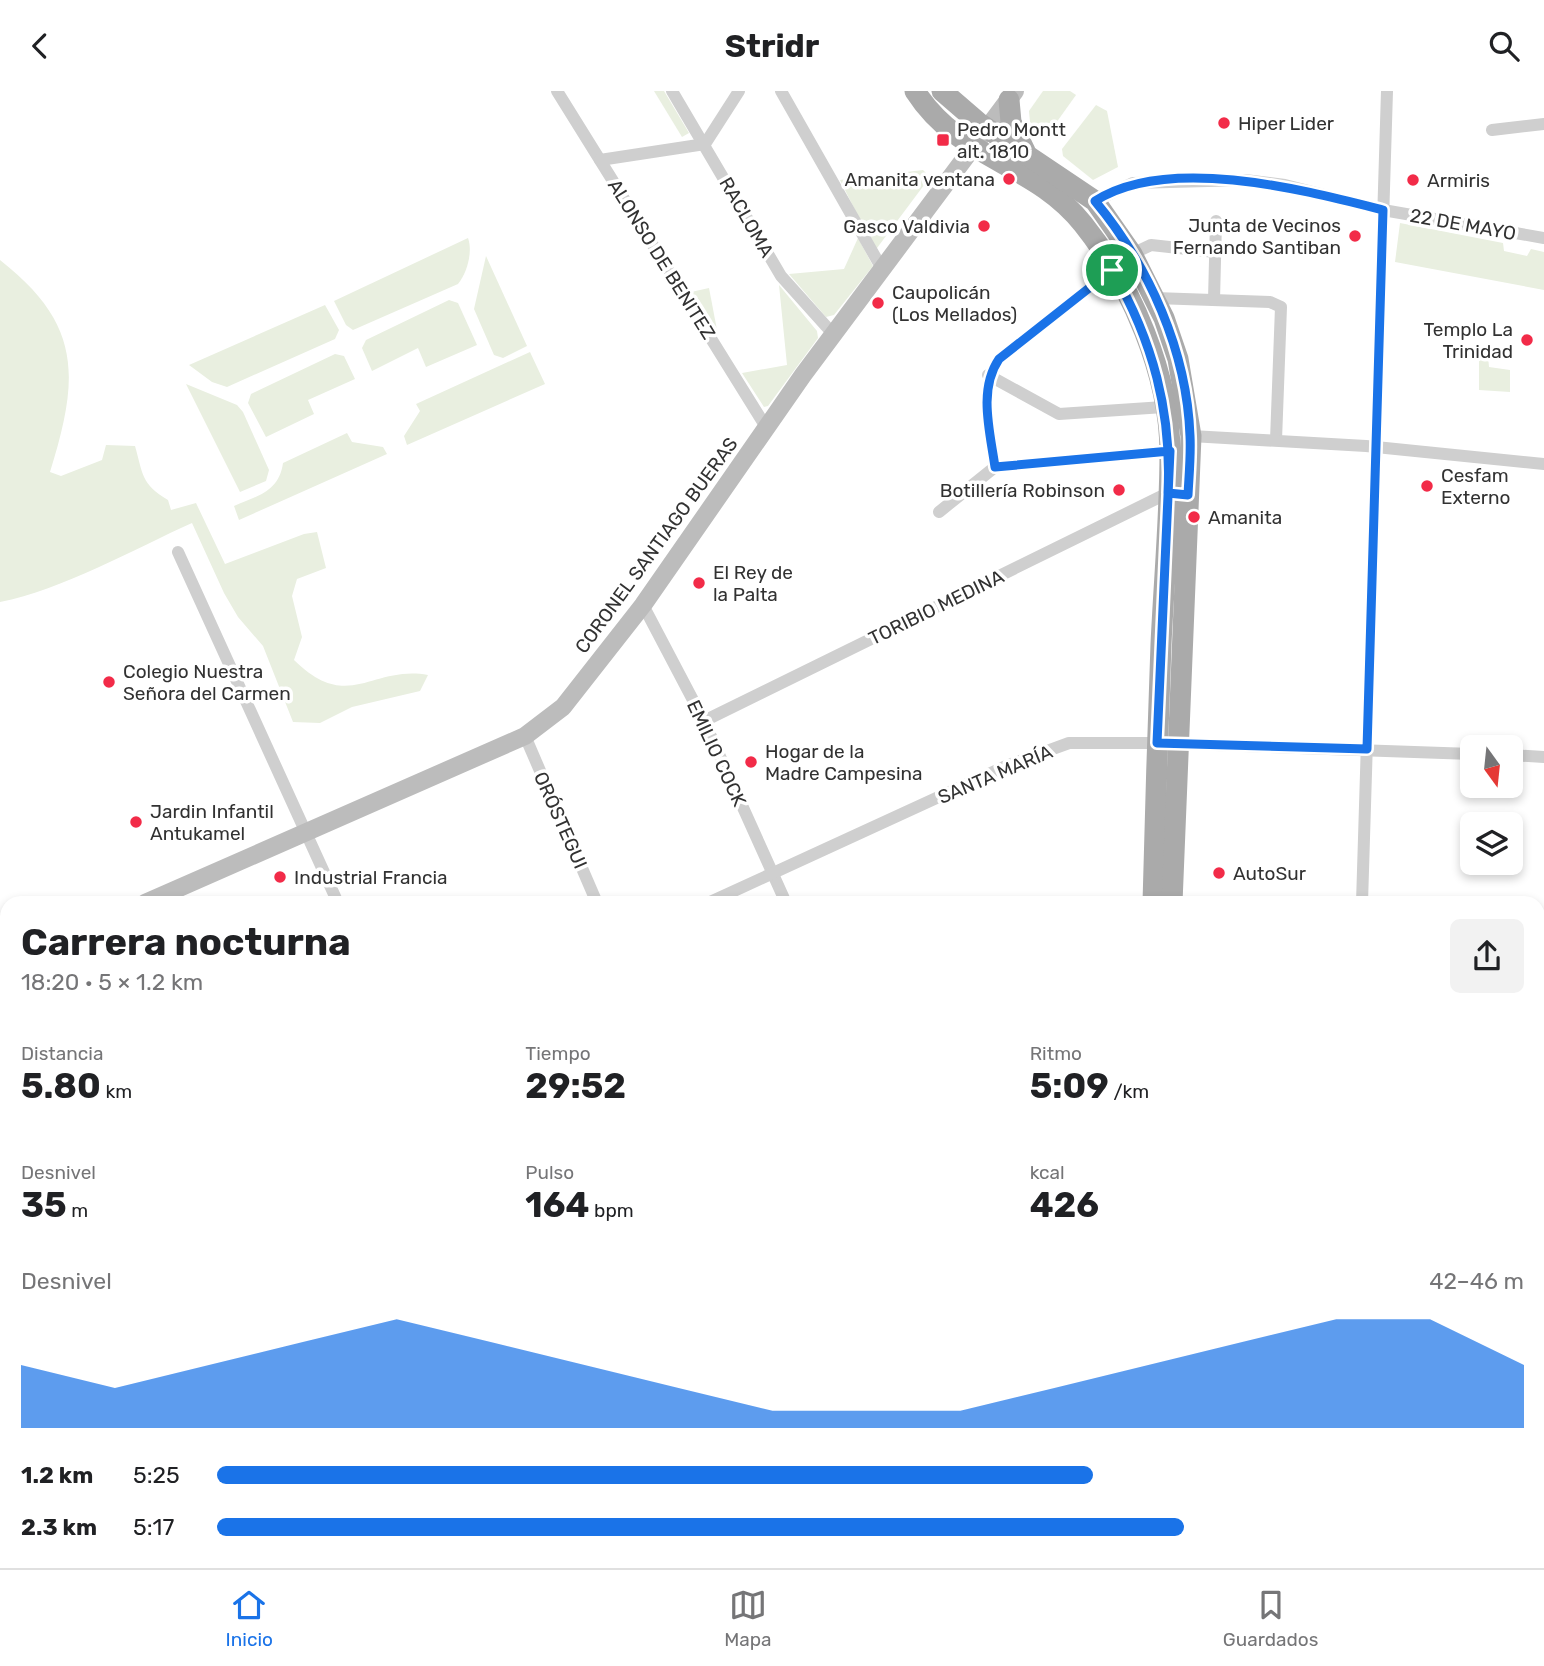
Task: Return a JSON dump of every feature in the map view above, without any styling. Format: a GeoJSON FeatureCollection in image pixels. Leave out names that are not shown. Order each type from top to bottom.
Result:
{"type":"FeatureCollection","features":[{"type":"Feature","properties":{"kind":"main road"},"geometry":{"type":"LineString","coordinates":[[915,91],[933,115],[969,146],[1033,179],[1061,200],[1084,224],[1112,270],[1146,336],[1164,407],[1178,494]]}},
{"type":"Feature","properties":{"kind":"main road"},"geometry":{"type":"LineString","coordinates":[[943,91],[983,125],[1095,201],[1132,254],[1155,298],[1178,359],[1191,436],[1178,494],[1168,743],[1154,896]]}},
{"type":"Feature","properties":{"kind":"main road","name":"CORONEL SANTIAGO BUERAS"},"geometry":{"type":"LineString","coordinates":[[161,896],[525,736],[563,707],[643,605],[766,427],[930,201],[941,176],[969,146],[1009,94]]}},
{"type":"Feature","properties":{"kind":"main road"},"geometry":{"type":"LineString","coordinates":[[1009,94],[1011,122],[1024,151]]}},
{"type":"Feature","properties":{"kind":"main road"},"geometry":{"type":"LineString","coordinates":[[1168,743],[1172,896]]}},
{"type":"Feature","properties":{"kind":"street","name":"ALONSO DE BENITEZ"},"geometry":{"type":"LineString","coordinates":[[557,91],[766,427]]}},
{"type":"Feature","properties":{"kind":"street","name":"RACLOMA"},"geometry":{"type":"LineString","coordinates":[[671,91],[705,144],[781,276],[834,335]]}},
{"type":"Feature","properties":{"kind":"street"},"geometry":{"type":"LineString","coordinates":[[600,160],[705,144],[739,91]]}},
{"type":"Feature","properties":{"kind":"street"},"geometry":{"type":"LineString","coordinates":[[780,91],[881,267]]}},
{"type":"Feature","properties":{"kind":"street"},"geometry":{"type":"LineString","coordinates":[[1362,896],[1387,91]]}},
{"type":"Feature","properties":{"kind":"street"},"geometry":{"type":"LineString","coordinates":[[1492,130],[1544,124]]}},
{"type":"Feature","properties":{"kind":"street","name":"22 DE MAYO"},"geometry":{"type":"LineString","coordinates":[[1095,201],[1133,183],[1245,180],[1285,185],[1383,210],[1544,238]]}},
{"type":"Feature","properties":{"kind":"street"},"geometry":{"type":"LineString","coordinates":[[1214,300],[1216,221]]}},
{"type":"Feature","properties":{"kind":"street"},"geometry":{"type":"LineString","coordinates":[[1132,254],[1151,245],[1215,252]]}},
{"type":"Feature","properties":{"kind":"street"},"geometry":{"type":"LineString","coordinates":[[995,467],[988,411],[988,375],[999,359],[1112,270]]}},
{"type":"Feature","properties":{"kind":"street"},"geometry":{"type":"LineString","coordinates":[[1155,298],[1270,302],[1281,307],[1276,440]]}},
{"type":"Feature","properties":{"kind":"street"},"geometry":{"type":"LineString","coordinates":[[988,375],[1059,414],[1164,407]]}},
{"type":"Feature","properties":{"kind":"street"},"geometry":{"type":"LineString","coordinates":[[1191,436],[1376,447],[1544,464]]}},
{"type":"Feature","properties":{"kind":"street"},"geometry":{"type":"LineString","coordinates":[[939,512],[995,467],[1170,451]]}},
{"type":"Feature","properties":{"kind":"street","name":"TORIBIO MEDINA"},"geometry":{"type":"LineString","coordinates":[[704,721],[1178,494]]}},
{"type":"Feature","properties":{"kind":"street"},"geometry":{"type":"LineString","coordinates":[[178,552],[335,896]]}},
{"type":"Feature","properties":{"kind":"street","name":"EMILIO COCK"},"geometry":{"type":"LineString","coordinates":[[643,605],[704,721],[783,896]]}},
{"type":"Feature","properties":{"kind":"street","name":"ORÓSTEGUI"},"geometry":{"type":"LineString","coordinates":[[525,736],[594,896]]}},
{"type":"Feature","properties":{"kind":"street","name":"SANTA MARÍA"},"geometry":{"type":"LineString","coordinates":[[723,896],[1006,766],[1069,743],[1168,743],[1460,753]]}},
{"type":"Feature","properties":{"kind":"street"},"geometry":{"type":"LineString","coordinates":[[1523,756],[1544,757]]}},
{"type":"Feature","properties":{"kind":"green space"},"geometry":{"type":"Polygon","coordinates":[[[654,91],[664,91],[689,133],[682,137],[654,91]]]}},
{"type":"Feature","properties":{"kind":"green space"},"geometry":{"type":"Polygon","coordinates":[[[1043,91],[1070,91],[1076,95],[1046,137],[1030,122],[1029,111],[1043,91]]]}},
{"type":"Feature","properties":{"kind":"green space"},"geometry":{"type":"Polygon","coordinates":[[[1096,105],[1107,111],[1118,167],[1093,180],[1063,156],[1062,149],[1096,105]]]}},
{"type":"Feature","properties":{"kind":"green space"},"geometry":{"type":"Polygon","coordinates":[[[923,170],[930,177],[877,248],[873,246],[840,180],[923,170]]]}},
{"type":"Feature","properties":{"kind":"green space"},"geometry":{"type":"Polygon","coordinates":[[[1400,223],[1503,243],[1504,251],[1527,256],[1531,249],[1544,252],[1544,290],[1395,262],[1400,223]]]}},
{"type":"Feature","properties":{"kind":"green space"},"geometry":{"type":"Polygon","coordinates":[[[468,238],[468,262],[458,284],[353,330],[346,325],[334,301],[468,238]]]}},
{"type":"Feature","properties":{"kind":"green space"},"geometry":{"type":"Polygon","coordinates":[[[858,238],[873,266],[834,315],[826,317],[789,274],[844,269],[858,238]]]}},
{"type":"Feature","properties":{"kind":"green space"},"geometry":{"type":"Polygon","coordinates":[[[486,256],[527,346],[503,358],[494,355],[474,309],[486,256]]]}},
{"type":"Feature","properties":{"kind":"green space"},"geometry":{"type":"Polygon","coordinates":[[[0,260],[27,284],[47,307],[60,331],[67,355],[69,381],[66,408],[50,472],[61,476],[102,460],[106,445],[135,446],[144,478],[168,500],[171,510],[196,503],[225,564],[304,534],[317,532],[326,568],[297,579],[292,596],[302,637],[294,660],[313,676],[330,684],[346,686],[391,676],[428,675],[420,691],[352,707],[320,723],[293,722],[263,646],[238,617],[224,593],[192,523],[73,579],[0,602],[0,260]]]}},
{"type":"Feature","properties":{"kind":"green space"},"geometry":{"type":"Polygon","coordinates":[[[779,285],[817,331],[818,338],[768,406],[764,407],[742,373],[787,365],[779,285]]]}},
{"type":"Feature","properties":{"kind":"green space"},"geometry":{"type":"Polygon","coordinates":[[[709,288],[717,330],[691,292],[709,288]]]}},
{"type":"Feature","properties":{"kind":"green space"},"geometry":{"type":"Polygon","coordinates":[[[449,300],[458,303],[477,345],[426,367],[418,348],[372,371],[362,348],[366,340],[449,300]]]}},
{"type":"Feature","properties":{"kind":"green space"},"geometry":{"type":"Polygon","coordinates":[[[325,305],[339,330],[335,339],[227,387],[212,382],[189,365],[325,305]]]}},
{"type":"Feature","properties":{"kind":"green space"},"geometry":{"type":"Polygon","coordinates":[[[530,352],[545,384],[407,445],[404,436],[420,411],[416,404],[530,352]]]}},
{"type":"Feature","properties":{"kind":"green space"},"geometry":{"type":"Polygon","coordinates":[[[335,354],[344,356],[355,379],[308,400],[314,414],[266,437],[248,403],[251,394],[335,354]]]}},
{"type":"Feature","properties":{"kind":"green space"},"geometry":{"type":"Polygon","coordinates":[[[1488,356],[1489,367],[1510,370],[1510,392],[1479,390],[1479,357],[1488,356]]]}},
{"type":"Feature","properties":{"kind":"green space"},"geometry":{"type":"Polygon","coordinates":[[[186,384],[237,405],[243,412],[269,470],[266,481],[240,492],[186,384]]]}},
{"type":"Feature","properties":{"kind":"green space"},"geometry":{"type":"Polygon","coordinates":[[[347,433],[352,442],[383,447],[387,454],[239,520],[234,506],[259,496],[272,487],[281,473],[283,463],[347,433]]]}},
{"type":"Feature","properties":{"kind":"place","name":"Hiper Lider"},"geometry":{"type":"Point","coordinates":[1224,123]}},
{"type":"Feature","properties":{"kind":"place","name":"Pedro Montt alt. 1810"},"geometry":{"type":"Point","coordinates":[943,140]}},
{"type":"Feature","properties":{"kind":"place","name":"Amanita ventana"},"geometry":{"type":"Point","coordinates":[1009,179]}},
{"type":"Feature","properties":{"kind":"place","name":"Armiris"},"geometry":{"type":"Point","coordinates":[1413,180]}},
{"type":"Feature","properties":{"kind":"place","name":"Gasco Valdivia"},"geometry":{"type":"Point","coordinates":[984,226]}},
{"type":"Feature","properties":{"kind":"place","name":"Junta de Vecinos Fernando Santiban"},"geometry":{"type":"Point","coordinates":[1355,236]}},
{"type":"Feature","properties":{"kind":"place","name":"Caupolicán (Los Mellados)"},"geometry":{"type":"Point","coordinates":[878,303]}},
{"type":"Feature","properties":{"kind":"place","name":"Templo La Trinidad"},"geometry":{"type":"Point","coordinates":[1527,340]}},
{"type":"Feature","properties":{"kind":"place","name":"Cesfam Externo"},"geometry":{"type":"Point","coordinates":[1427,486]}},
{"type":"Feature","properties":{"kind":"place","name":"Botillería Robinson"},"geometry":{"type":"Point","coordinates":[1119,490]}},
{"type":"Feature","properties":{"kind":"place","name":"Amanita"},"geometry":{"type":"Point","coordinates":[1194,517]}},
{"type":"Feature","properties":{"kind":"place","name":"El Rey de la Palta"},"geometry":{"type":"Point","coordinates":[699,583]}},
{"type":"Feature","properties":{"kind":"place","name":"Colegio Nuestra Señora del Carmen"},"geometry":{"type":"Point","coordinates":[109,682]}},
{"type":"Feature","properties":{"kind":"place","name":"Hogar de la Madre Campesina"},"geometry":{"type":"Point","coordinates":[751,762]}},
{"type":"Feature","properties":{"kind":"place","name":"Jardin Infantil Antukamel"},"geometry":{"type":"Point","coordinates":[136,822]}},
{"type":"Feature","properties":{"kind":"place","name":"AutoSur"},"geometry":{"type":"Point","coordinates":[1219,873]}},
{"type":"Feature","properties":{"kind":"place","name":"Industrial Francia"},"geometry":{"type":"Point","coordinates":[280,877]}},
{"type":"Feature","properties":{"kind":"route"},"geometry":{"type":"LineString","coordinates":[[1112,270],[999,359],[988,375],[988,411],[995,467],[1170,451],[1168,493],[1157,743],[1367,749],[1383,210],[1285,185],[1245,180],[1163,180],[1133,183],[1095,201],[1132,254],[1172,338],[1184,380],[1191,436],[1188,495],[1168,493],[1170,451],[1154,359],[1138,318],[1112,270]]}}]}
